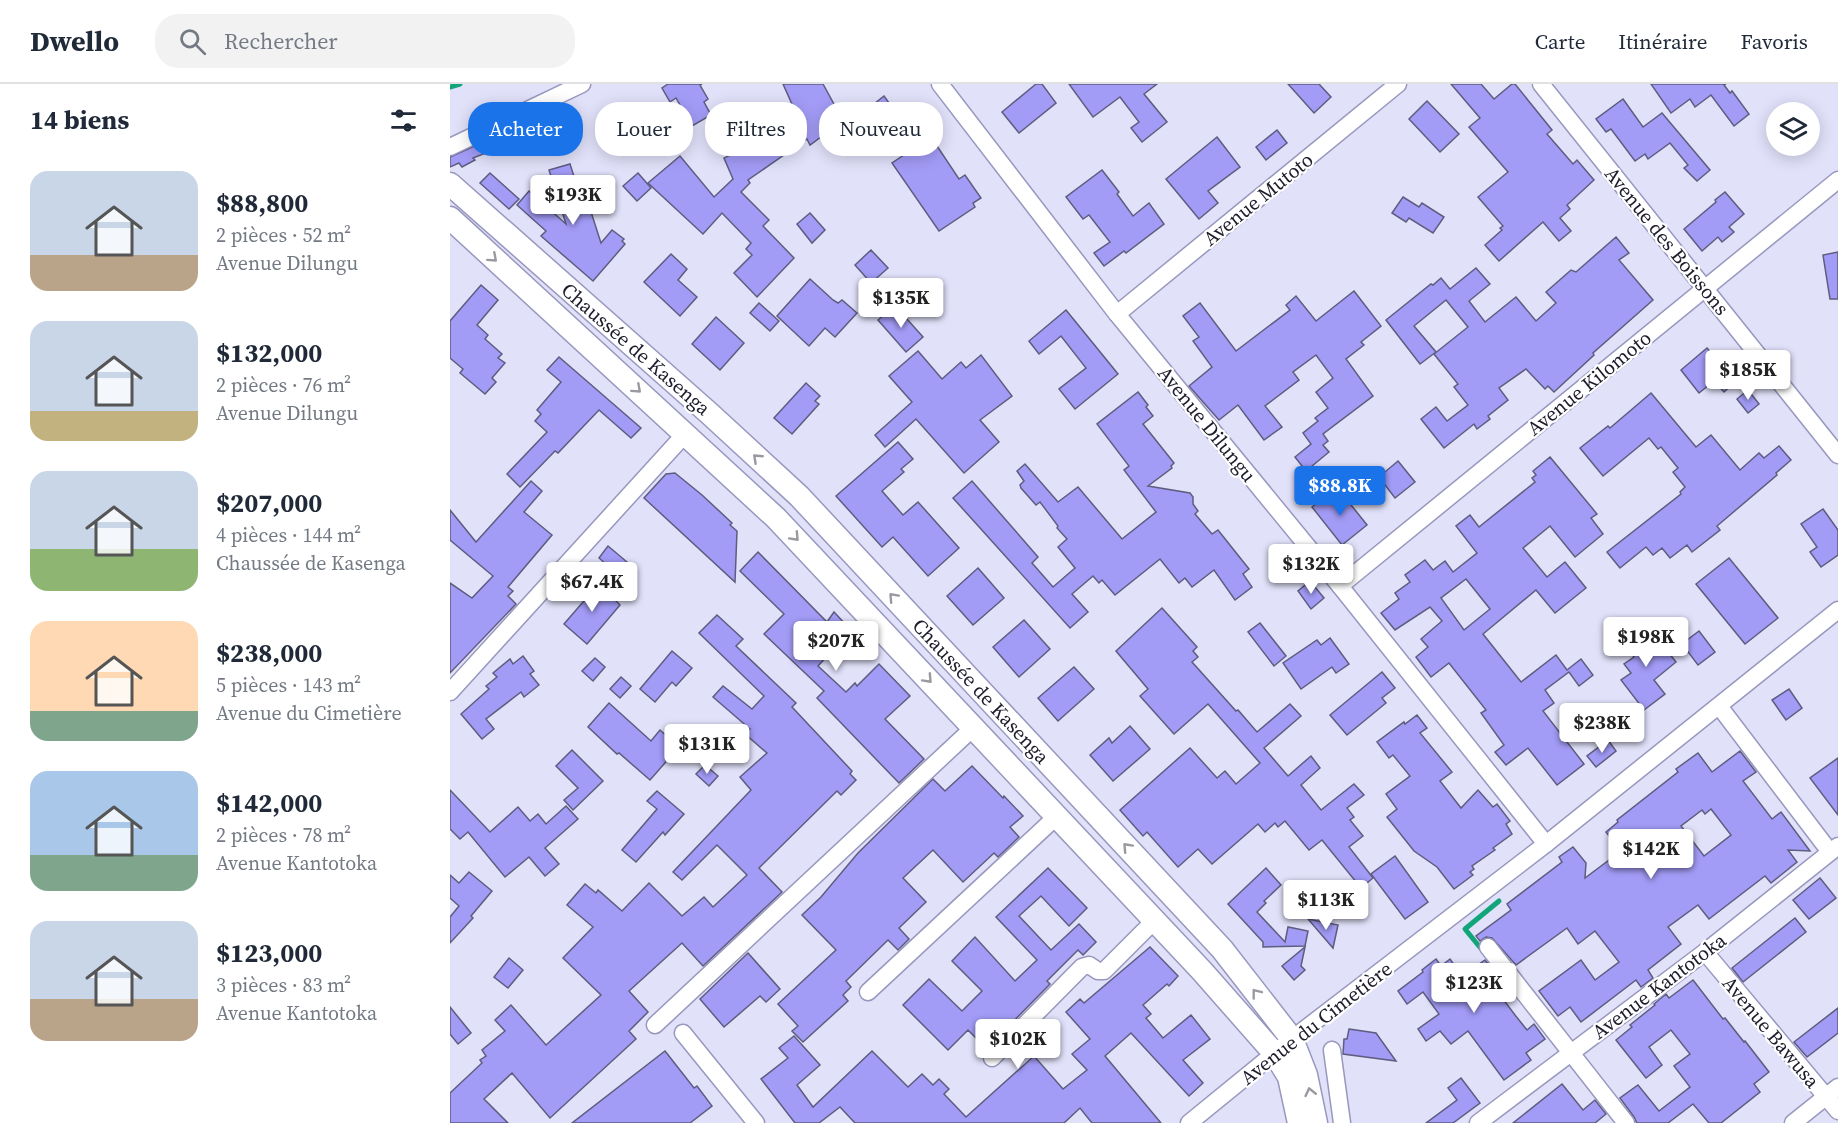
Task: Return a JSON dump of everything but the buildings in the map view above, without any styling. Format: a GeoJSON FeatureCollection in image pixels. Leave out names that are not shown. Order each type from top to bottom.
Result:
{"type":"FeatureCollection","features":[{"type":"Feature","properties":{"kind":"main road","name":"Chaussée de Kasenga"},"geometry":{"type":"LineString","coordinates":[[450,184],[710,414],[799,496],[1222,949],[1292,1039],[1306,1075],[1316,1123]]}},
{"type":"Feature","properties":{"kind":"main road","name":"Chaussée de Kasenga"},"geometry":{"type":"LineString","coordinates":[[450,218],[776,518],[1056,816],[1275,1054],[1289,1077],[1299,1123]]}},
{"type":"Feature","properties":{"kind":"main road"},"geometry":{"type":"LineString","coordinates":[[776,518],[799,496]]}},
{"type":"Feature","properties":{"kind":"street"},"geometry":{"type":"LineString","coordinates":[[450,147],[582,84]]}},
{"type":"Feature","properties":{"kind":"street","name":"Avenue Dilungu"},"geometry":{"type":"LineString","coordinates":[[940,84],[1117,314],[1340,586],[1546,844]]}},
{"type":"Feature","properties":{"kind":"street","name":"Avenue Mutoto"},"geometry":{"type":"LineString","coordinates":[[1117,314],[1398,84]]}},
{"type":"Feature","properties":{"kind":"street","name":"Avenue des Boissons"},"geometry":{"type":"LineString","coordinates":[[1541,84],[1838,454]]}},
{"type":"Feature","properties":{"kind":"street","name":"Avenue Kilomoto"},"geometry":{"type":"LineString","coordinates":[[1340,586],[1838,180]]}},
{"type":"Feature","properties":{"kind":"street"},"geometry":{"type":"LineString","coordinates":[[450,692],[686,433]]}},
{"type":"Feature","properties":{"kind":"street","name":"Avenue du Cimetière"},"geometry":{"type":"LineString","coordinates":[[1189,1123],[1292,1039],[1546,844],[1838,610]]}},
{"type":"Feature","properties":{"kind":"street"},"geometry":{"type":"LineString","coordinates":[[1719,706],[1834,849]]}},
{"type":"Feature","properties":{"kind":"street"},"geometry":{"type":"LineString","coordinates":[[655,1025],[973,728]]}},
{"type":"Feature","properties":{"kind":"street"},"geometry":{"type":"LineString","coordinates":[[868,992],[1056,816]]}},
{"type":"Feature","properties":{"kind":"street","name":"Avenue Kantotoka"},"geometry":{"type":"LineString","coordinates":[[1488,1120],[1571,1052],[1705,952],[1834,849]]}},
{"type":"Feature","properties":{"kind":"street"},"geometry":{"type":"LineString","coordinates":[[993,1058],[1082,967],[1089,965],[1098,971],[1104,971],[1154,921]]}},
{"type":"Feature","properties":{"kind":"street"},"geometry":{"type":"LineString","coordinates":[[1488,947],[1626,1123]]}},
{"type":"Feature","properties":{"kind":"street","name":"Avenue Bawusa"},"geometry":{"type":"LineString","coordinates":[[1705,952],[1832,1092],[1838,1111]]}},
{"type":"Feature","properties":{"kind":"street"},"geometry":{"type":"LineString","coordinates":[[683,1033],[756,1123]]}},
{"type":"Feature","properties":{"kind":"street"},"geometry":{"type":"LineString","coordinates":[[1332,1050],[1342,1123]]}},
{"type":"Feature","properties":{"kind":"street"},"geometry":{"type":"LineString","coordinates":[[1793,1123],[1832,1092]]}},
{"type":"Feature","properties":{"kind":"waterway"},"geometry":{"type":"LineString","coordinates":[[450,87],[460,84]]}},
{"type":"Feature","properties":{"kind":"waterway"},"geometry":{"type":"LineString","coordinates":[[1483,951],[1465,929],[1499,901]]}}]}
